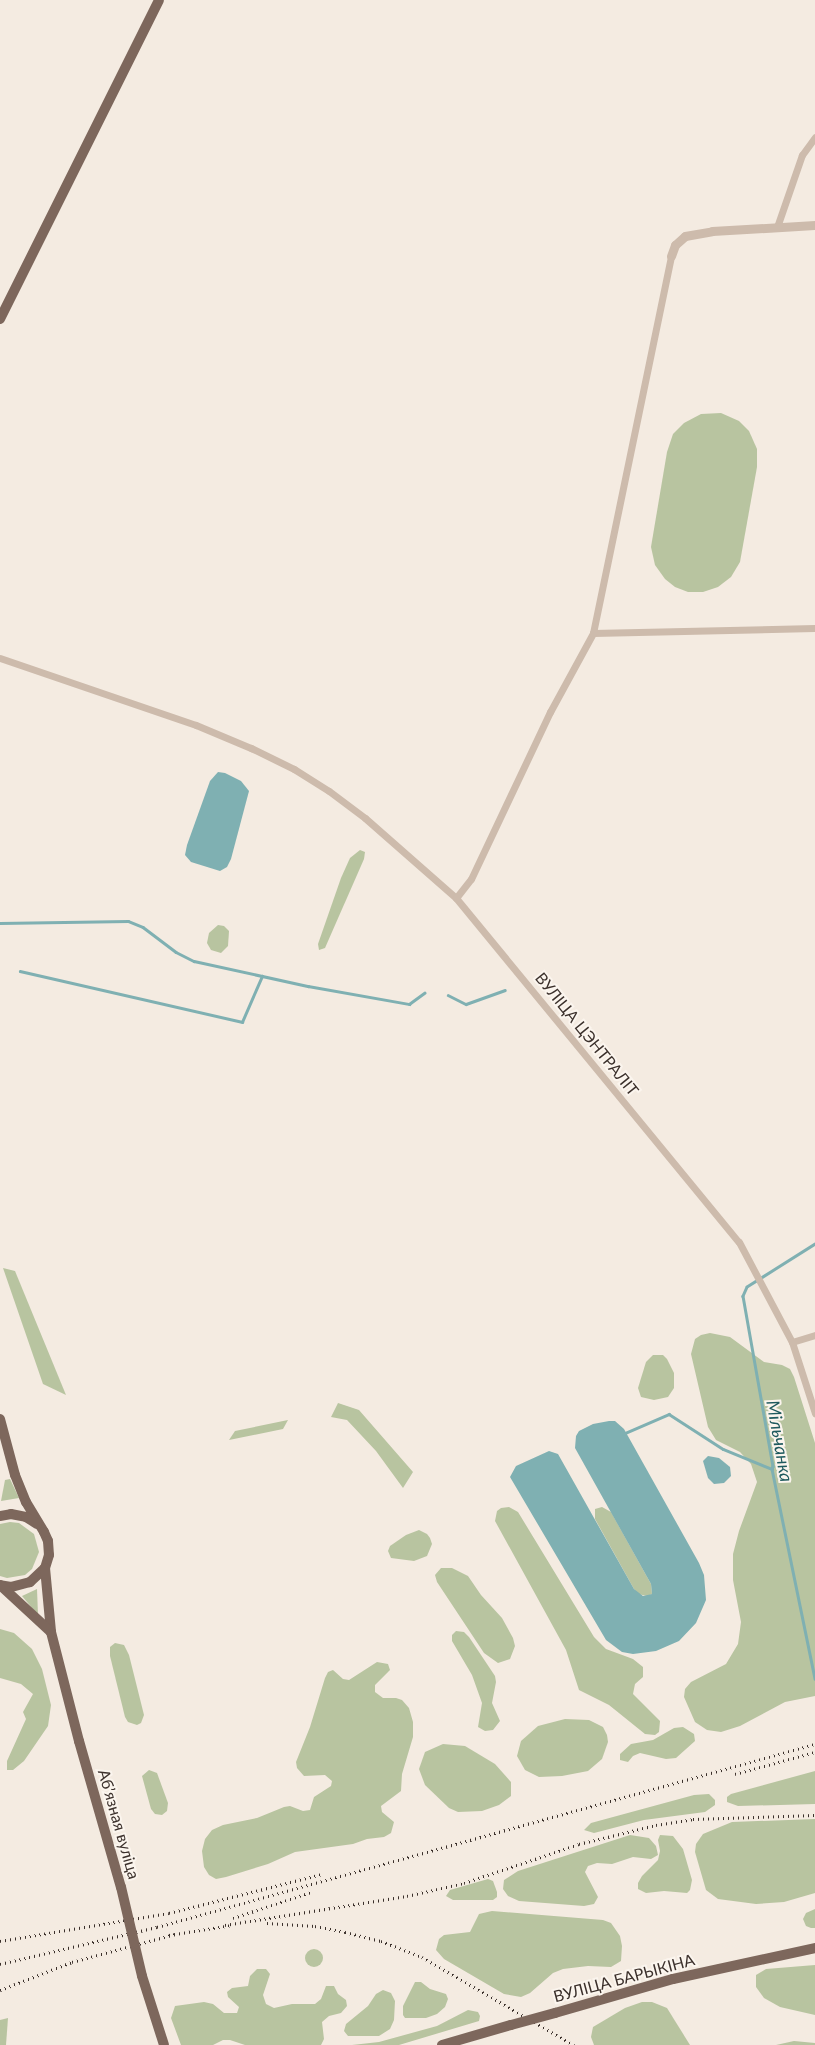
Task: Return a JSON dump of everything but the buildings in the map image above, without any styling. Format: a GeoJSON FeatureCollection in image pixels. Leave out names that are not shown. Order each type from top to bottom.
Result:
{"type":"FeatureCollection","features":[{"type":"Feature","properties":{"kind":"main road"},"geometry":{"type":"LineString","coordinates":[[0,319],[159,0]]}},
{"type":"Feature","properties":{"kind":"main road","name":"Абʼязная вуліца"},"geometry":{"type":"LineString","coordinates":[[0,1419],[15,1475],[38,1525],[48,1541],[49,1555],[44,1568],[51,1632],[79,1741],[121,1887],[142,1976],[156,2026],[164,2045]]}},
{"type":"Feature","properties":{"kind":"main road"},"geometry":{"type":"LineString","coordinates":[[0,1516],[11,1514],[26,1516],[38,1525]]}},
{"type":"Feature","properties":{"kind":"main road"},"geometry":{"type":"LineString","coordinates":[[0,1585],[21,1586],[38,1576],[44,1568]]}},
{"type":"Feature","properties":{"kind":"main road"},"geometry":{"type":"LineString","coordinates":[[0,1585],[51,1632]]}},
{"type":"Feature","properties":{"kind":"main road","name":"ВУЛІЦА БАРЫКІНА"},"geometry":{"type":"LineString","coordinates":[[442,2045],[674,1979],[815,1948]]}},
{"type":"Feature","properties":{"kind":"main road","name":"Абʼязная вуліца"},"geometry":{"type":"LineString","coordinates":[[156,2026],[158,2045]]}},
{"type":"Feature","properties":{"kind":"street"},"geometry":{"type":"LineString","coordinates":[[777,227],[802,155],[815,137]]}},
{"type":"Feature","properties":{"kind":"street"},"geometry":{"type":"LineString","coordinates":[[456,898],[471,879],[550,712],[593,633],[671,256],[679,239],[712,230],[815,225]]}},
{"type":"Feature","properties":{"kind":"street"},"geometry":{"type":"LineString","coordinates":[[593,633],[815,628]]}},
{"type":"Feature","properties":{"kind":"street","name":"ВУЛІЦА ЦЭНТРАЛІТ"},"geometry":{"type":"LineString","coordinates":[[0,658],[196,725],[251,748],[328,791],[364,818],[456,898],[739,1242],[792,1342],[815,1413]]}},
{"type":"Feature","properties":{"kind":"street"},"geometry":{"type":"LineString","coordinates":[[792,1342],[815,1335]]}},
{"type":"Feature","properties":{"kind":"green space"},"geometry":{"type":"Polygon","coordinates":[[[721,413],[739,421],[749,431],[757,449],[757,467],[740,562],[731,577],[718,587],[703,592],[688,592],[675,587],[665,579],[655,565],[651,547],[667,452],[673,434],[684,423],[701,414],[721,413]]]}},
{"type":"Feature","properties":{"kind":"green space"},"geometry":{"type":"Polygon","coordinates":[[[360,850],[365,852],[364,859],[325,948],[319,950],[318,944],[341,878],[350,858],[360,850]]]}},
{"type":"Feature","properties":{"kind":"green space"},"geometry":{"type":"Polygon","coordinates":[[[218,925],[224,926],[229,931],[228,946],[221,953],[211,950],[207,943],[209,933],[218,925]]]}},
{"type":"Feature","properties":{"kind":"green space"},"geometry":{"type":"Polygon","coordinates":[[[3,1268],[15,1271],[66,1395],[43,1384],[3,1268]]]}},
{"type":"Feature","properties":{"kind":"green space"},"geometry":{"type":"Polygon","coordinates":[[[710,1333],[730,1337],[764,1362],[782,1365],[790,1369],[815,1443],[815,1696],[785,1702],[740,1726],[721,1732],[707,1730],[695,1722],[684,1697],[685,1689],[691,1682],[726,1664],[738,1644],[741,1622],[733,1580],[733,1554],[739,1531],[757,1482],[751,1464],[740,1452],[716,1440],[708,1427],[691,1354],[695,1339],[710,1333]]]}},
{"type":"Feature","properties":{"kind":"green space"},"geometry":{"type":"Polygon","coordinates":[[[653,1355],[663,1355],[674,1373],[674,1388],[668,1397],[654,1400],[641,1397],[638,1388],[646,1362],[653,1355]]]}},
{"type":"Feature","properties":{"kind":"green space"},"geometry":{"type":"Polygon","coordinates":[[[338,1403],[359,1410],[413,1472],[403,1488],[376,1451],[347,1420],[331,1417],[338,1403]]]}},
{"type":"Feature","properties":{"kind":"green space"},"geometry":{"type":"Polygon","coordinates":[[[288,1420],[283,1429],[229,1440],[235,1431],[288,1420]]]}},
{"type":"Feature","properties":{"kind":"green space"},"geometry":{"type":"Polygon","coordinates":[[[10,1479],[19,1498],[1,1501],[5,1480],[10,1479]]]}},
{"type":"Feature","properties":{"kind":"green space"},"geometry":{"type":"Polygon","coordinates":[[[509,1507],[518,1512],[594,1637],[606,1649],[633,1659],[643,1667],[643,1677],[635,1684],[633,1694],[660,1721],[659,1732],[655,1735],[645,1734],[609,1705],[579,1690],[566,1650],[495,1521],[497,1511],[501,1508],[509,1507]]]}},
{"type":"Feature","properties":{"kind":"green space"},"geometry":{"type":"Polygon","coordinates":[[[602,1507],[611,1512],[651,1584],[652,1594],[647,1596],[638,1594],[634,1589],[595,1519],[595,1509],[602,1507]]]}},
{"type":"Feature","properties":{"kind":"green space"},"geometry":{"type":"Polygon","coordinates":[[[19,1523],[34,1534],[39,1552],[32,1569],[25,1575],[7,1578],[0,1576],[0,1524],[19,1523]]]}},
{"type":"Feature","properties":{"kind":"green space"},"geometry":{"type":"Polygon","coordinates":[[[419,1530],[427,1534],[432,1544],[427,1556],[414,1561],[391,1558],[388,1551],[390,1546],[406,1535],[419,1530]]]}},
{"type":"Feature","properties":{"kind":"green space"},"geometry":{"type":"Polygon","coordinates":[[[441,1568],[452,1568],[468,1576],[481,1595],[502,1618],[513,1638],[515,1646],[510,1659],[498,1663],[484,1653],[437,1582],[435,1575],[441,1568]]]}},
{"type":"Feature","properties":{"kind":"green space"},"geometry":{"type":"Polygon","coordinates":[[[37,1589],[38,1615],[22,1596],[37,1589]]]}},
{"type":"Feature","properties":{"kind":"green space"},"geometry":{"type":"Polygon","coordinates":[[[0,1629],[14,1633],[32,1649],[42,1669],[51,1705],[48,1726],[24,1761],[13,1770],[7,1770],[7,1761],[26,1719],[23,1712],[33,1694],[21,1684],[0,1678],[0,1629]]]}},
{"type":"Feature","properties":{"kind":"green space"},"geometry":{"type":"Polygon","coordinates":[[[456,1631],[464,1632],[469,1637],[495,1676],[496,1682],[492,1703],[500,1721],[493,1730],[485,1731],[478,1727],[482,1703],[472,1675],[452,1641],[452,1635],[456,1631]]]}},
{"type":"Feature","properties":{"kind":"green space"},"geometry":{"type":"Polygon","coordinates":[[[115,1643],[124,1645],[129,1655],[144,1715],[141,1723],[137,1725],[128,1722],[125,1717],[110,1656],[110,1647],[115,1643]]]}},
{"type":"Feature","properties":{"kind":"green space"},"geometry":{"type":"Polygon","coordinates":[[[377,1662],[388,1664],[390,1670],[375,1685],[375,1692],[383,1698],[402,1700],[409,1708],[413,1722],[413,1737],[402,1774],[401,1791],[381,1806],[382,1812],[394,1822],[391,1833],[384,1837],[367,1839],[353,1844],[295,1852],[268,1864],[226,1877],[216,1879],[209,1875],[204,1867],[202,1851],[205,1839],[212,1830],[223,1825],[257,1818],[284,1807],[290,1806],[303,1811],[310,1810],[314,1797],[331,1786],[332,1781],[325,1775],[304,1776],[297,1768],[296,1762],[310,1727],[325,1678],[328,1672],[333,1670],[343,1679],[349,1680],[377,1662]]]}},
{"type":"Feature","properties":{"kind":"green space"},"geometry":{"type":"Polygon","coordinates":[[[565,1719],[589,1720],[603,1727],[608,1742],[602,1759],[588,1771],[562,1776],[539,1777],[525,1770],[517,1756],[521,1741],[538,1726],[565,1719]]]}},
{"type":"Feature","properties":{"kind":"green space"},"geometry":{"type":"Polygon","coordinates":[[[683,1727],[694,1734],[695,1741],[676,1758],[666,1759],[640,1753],[633,1756],[628,1762],[620,1760],[620,1754],[631,1744],[653,1740],[674,1728],[683,1727]]]}},
{"type":"Feature","properties":{"kind":"green space"},"geometry":{"type":"Polygon","coordinates":[[[443,1744],[465,1746],[495,1764],[511,1782],[511,1796],[499,1805],[482,1811],[458,1812],[449,1808],[425,1785],[419,1769],[425,1752],[443,1744]]]}},
{"type":"Feature","properties":{"kind":"green space"},"geometry":{"type":"Polygon","coordinates":[[[149,1770],[157,1773],[168,1803],[167,1811],[162,1815],[155,1814],[151,1809],[142,1776],[149,1770]]]}},
{"type":"Feature","properties":{"kind":"green space"},"geometry":{"type":"Polygon","coordinates":[[[815,1771],[815,1804],[738,1806],[727,1802],[727,1797],[731,1794],[815,1771]]]}},
{"type":"Feature","properties":{"kind":"green space"},"geometry":{"type":"Polygon","coordinates":[[[709,1794],[715,1800],[715,1805],[705,1812],[644,1820],[594,1833],[584,1830],[591,1823],[694,1795],[709,1794]]]}},
{"type":"Feature","properties":{"kind":"green space"},"geometry":{"type":"Polygon","coordinates":[[[815,1819],[815,1893],[784,1902],[756,1904],[718,1899],[706,1890],[695,1852],[696,1844],[703,1834],[732,1822],[815,1819]]]}},
{"type":"Feature","properties":{"kind":"green space"},"geometry":{"type":"Polygon","coordinates":[[[630,1835],[649,1838],[656,1846],[658,1855],[651,1859],[633,1857],[612,1864],[597,1863],[588,1866],[585,1872],[598,1897],[594,1904],[584,1906],[519,1901],[508,1896],[503,1889],[504,1880],[518,1871],[630,1835]]]}},
{"type":"Feature","properties":{"kind":"green space"},"geometry":{"type":"Polygon","coordinates":[[[660,1835],[673,1836],[683,1849],[692,1880],[690,1890],[687,1893],[664,1891],[646,1893],[638,1889],[638,1883],[642,1876],[658,1860],[660,1851],[658,1840],[660,1835]]]}},
{"type":"Feature","properties":{"kind":"green space"},"geometry":{"type":"Polygon","coordinates":[[[488,1879],[493,1881],[497,1892],[497,1897],[493,1900],[453,1900],[446,1896],[450,1890],[488,1879]]]}},
{"type":"Feature","properties":{"kind":"green space"},"geometry":{"type":"Polygon","coordinates":[[[815,1909],[815,1928],[811,1928],[806,1926],[803,1919],[806,1913],[815,1909]]]}},
{"type":"Feature","properties":{"kind":"green space"},"geometry":{"type":"Polygon","coordinates":[[[492,1911],[603,1920],[611,1923],[620,1936],[622,1946],[621,1961],[611,1967],[588,1966],[563,1969],[553,1973],[530,1993],[521,1997],[504,1994],[444,1959],[436,1950],[439,1939],[444,1935],[470,1932],[479,1914],[492,1911]]]}},
{"type":"Feature","properties":{"kind":"green space"},"geometry":{"type":"Polygon","coordinates":[[[310,1949],[318,1949],[323,1954],[321,1965],[310,1967],[305,1962],[305,1954],[310,1949]]]}},
{"type":"Feature","properties":{"kind":"green space"},"geometry":{"type":"Polygon","coordinates":[[[815,1965],[815,2015],[780,2007],[764,1998],[756,1987],[756,1975],[766,1969],[815,1965]]]}},
{"type":"Feature","properties":{"kind":"green space"},"geometry":{"type":"Polygon","coordinates":[[[257,1969],[266,1969],[270,1974],[263,1995],[266,2004],[274,2008],[292,2004],[315,2004],[321,1999],[326,1986],[334,1986],[338,1994],[346,2000],[347,2006],[341,2013],[329,2016],[322,2022],[324,2039],[321,2045],[245,2045],[230,2040],[223,2040],[213,2045],[181,2045],[171,2018],[175,2006],[204,2002],[213,2004],[224,2013],[237,2013],[239,2007],[228,1997],[227,1992],[232,1988],[248,1986],[250,1976],[257,1969]]]}},
{"type":"Feature","properties":{"kind":"green space"},"geometry":{"type":"Polygon","coordinates":[[[415,1982],[421,1982],[430,1989],[446,1994],[448,1999],[445,2007],[437,2014],[426,2018],[405,2018],[403,2006],[415,1982]]]}},
{"type":"Feature","properties":{"kind":"green space"},"geometry":{"type":"Polygon","coordinates":[[[383,1990],[391,1993],[395,2001],[394,2020],[390,2029],[379,2036],[348,2036],[344,2031],[346,2024],[368,2006],[376,1994],[383,1990]]]}},
{"type":"Feature","properties":{"kind":"green space"},"geometry":{"type":"Polygon","coordinates":[[[642,2002],[652,2002],[667,2008],[690,2045],[594,2045],[591,2037],[593,2027],[625,2008],[642,2002]]]}},
{"type":"Feature","properties":{"kind":"green space"},"geometry":{"type":"Polygon","coordinates":[[[468,2010],[478,2012],[480,2016],[479,2021],[399,2045],[352,2045],[379,2042],[437,2026],[468,2010]]]}},
{"type":"Feature","properties":{"kind":"green space"},"geometry":{"type":"Polygon","coordinates":[[[8,2018],[6,2045],[0,2045],[0,2020],[8,2018]]]}},
{"type":"Feature","properties":{"kind":"green space"},"geometry":{"type":"Polygon","coordinates":[[[794,2041],[815,2043],[815,2045],[776,2045],[794,2041]]]}},
{"type":"Feature","properties":{"kind":"water"},"geometry":{"type":"Polygon","coordinates":[[[218,772],[225,773],[241,781],[249,791],[231,859],[227,867],[220,871],[191,862],[185,855],[210,781],[218,772]]]}},
{"type":"Feature","properties":{"kind":"water"},"geometry":{"type":"Polygon","coordinates":[[[615,1421],[624,1429],[704,1575],[706,1600],[696,1623],[679,1641],[656,1651],[633,1654],[622,1652],[606,1640],[510,1477],[516,1466],[549,1451],[558,1454],[634,1589],[643,1596],[652,1594],[651,1584],[575,1448],[576,1436],[579,1431],[593,1424],[615,1421]]]}},
{"type":"Feature","properties":{"kind":"water"},"geometry":{"type":"Polygon","coordinates":[[[708,1456],[719,1458],[730,1467],[731,1476],[724,1483],[714,1484],[708,1478],[703,1461],[708,1456]]]}},
{"type":"Feature","properties":{"kind":"waterway"},"geometry":{"type":"LineString","coordinates":[[0,923],[128,921],[143,927],[176,952],[194,961],[308,986],[409,1004],[424,993]]}},
{"type":"Feature","properties":{"kind":"waterway"},"geometry":{"type":"LineString","coordinates":[[20,971],[242,1022],[262,976]]}},
{"type":"Feature","properties":{"kind":"waterway"},"geometry":{"type":"LineString","coordinates":[[448,995],[466,1004],[505,990]]}},
{"type":"Feature","properties":{"kind":"waterway","name":"Мільчанка"},"geometry":{"type":"LineString","coordinates":[[815,1244],[747,1287],[743,1296],[772,1469],[815,1679]]}},
{"type":"Feature","properties":{"kind":"waterway"},"geometry":{"type":"LineString","coordinates":[[623,1434],[669,1414],[723,1449],[772,1469]]}},
{"type":"Feature","properties":{"kind":"railway"},"geometry":{"type":"LineString","coordinates":[[0,1964],[157,1927],[815,1744]]}},
{"type":"Feature","properties":{"kind":"railway"},"geometry":{"type":"LineString","coordinates":[[735,1774],[815,1752]]}},
{"type":"Feature","properties":{"kind":"railway"},"geometry":{"type":"LineString","coordinates":[[225,1925],[407,1896],[464,1883],[579,1844],[656,1825],[693,1819],[815,1815]]}},
{"type":"Feature","properties":{"kind":"railway"},"geometry":{"type":"LineString","coordinates":[[0,1941],[169,1913],[322,1874]]}},
{"type":"Feature","properties":{"kind":"railway"},"geometry":{"type":"LineString","coordinates":[[233,1918],[311,1892]]}},
{"type":"Feature","properties":{"kind":"railway"},"geometry":{"type":"LineString","coordinates":[[267,1923],[315,1926],[345,1932],[381,1941],[422,1957],[574,2045]]}},
{"type":"Feature","properties":{"kind":"railway"},"geometry":{"type":"LineString","coordinates":[[169,1935],[232,1925]]}},
{"type":"Feature","properties":{"kind":"railway"},"geometry":{"type":"LineString","coordinates":[[0,1990],[72,1962],[175,1934]]}}]}
